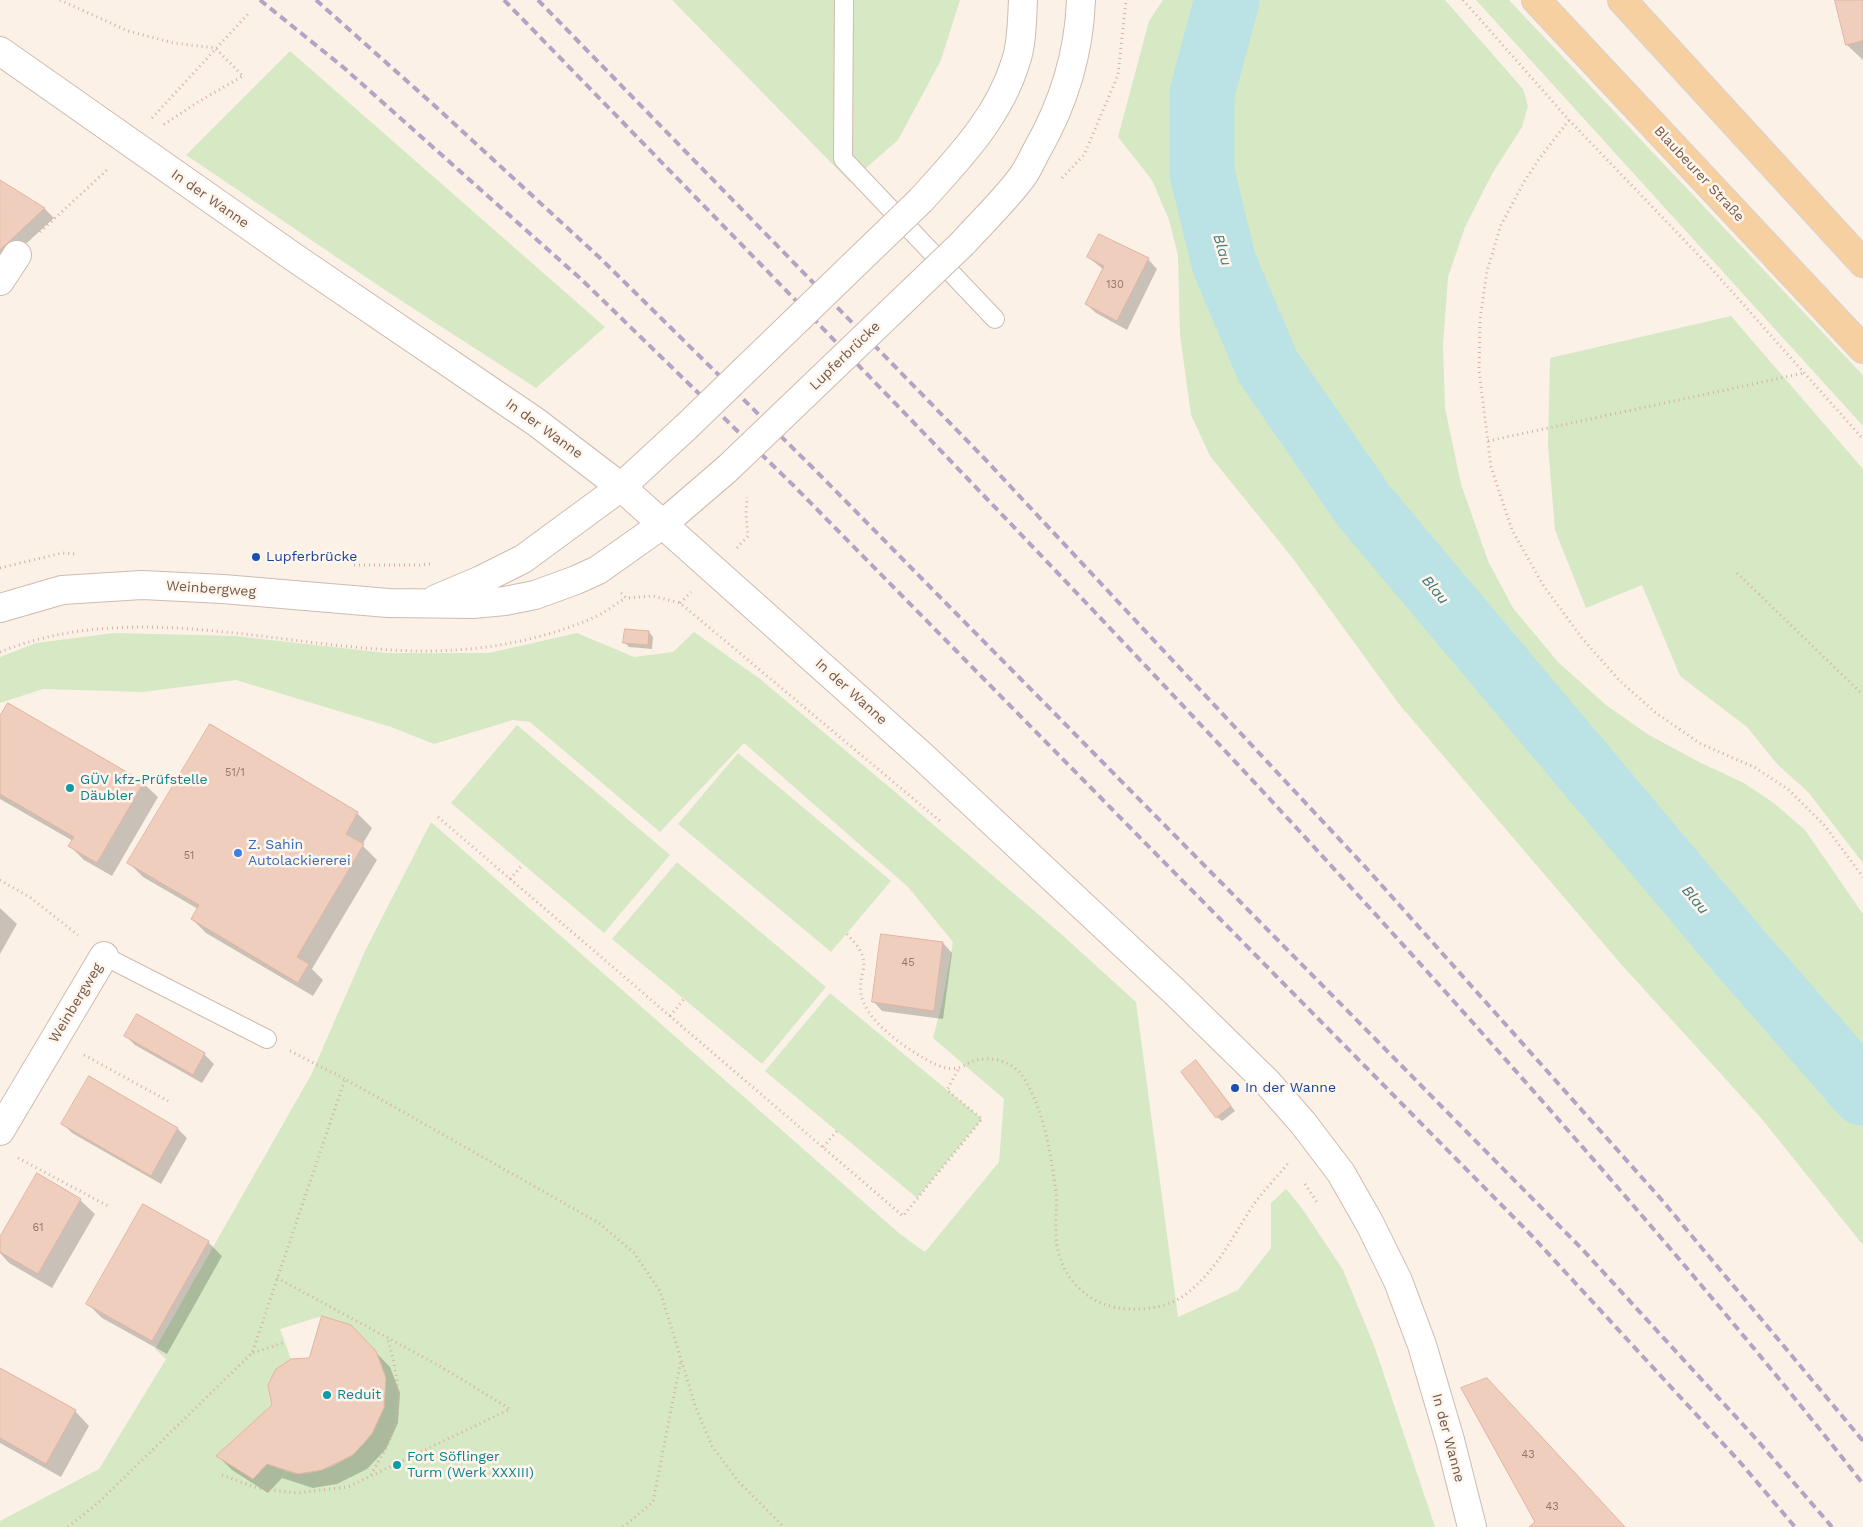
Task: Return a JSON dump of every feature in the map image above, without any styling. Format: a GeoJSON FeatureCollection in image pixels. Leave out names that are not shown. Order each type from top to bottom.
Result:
{"type":"FeatureCollection","features":[{"type":"Feature","properties":{"kind":"main road","name":"Blaubeurer Straße"},"geometry":{"type":"LineString","coordinates":[[1536,0],[1863,348]]}},
{"type":"Feature","properties":{"kind":"main road"},"geometry":{"type":"LineString","coordinates":[[1622,0],[1863,263]]}},
{"type":"Feature","properties":{"kind":"street","name":"Weinbergweg"},"geometry":{"type":"LineString","coordinates":[[424,604],[523,560],[621,487],[921,200],[973,142],[1000,102],[1017,60],[1023,0]]}},
{"type":"Feature","properties":{"kind":"street","name":"Lupferbrücke"},"geometry":{"type":"LineString","coordinates":[[663,524],[727,468],[963,243],[1023,176],[1050,125],[1068,83],[1081,20],[1081,0]]}},
{"type":"Feature","properties":{"kind":"street","name":"In der Wanne"},"geometry":{"type":"LineString","coordinates":[[0,51],[130,143],[536,422],[621,487],[921,755],[1267,1082],[1303,1123],[1341,1173],[1370,1224],[1398,1280],[1422,1345],[1450,1440],[1472,1527]]}},
{"type":"Feature","properties":{"kind":"street"},"geometry":{"type":"LineString","coordinates":[[0,281],[17,255]]}},
{"type":"Feature","properties":{"kind":"street","name":"Weinbergweg"},"geometry":{"type":"LineString","coordinates":[[0,608],[62,590],[142,585],[223,589],[388,603],[473,604],[505,601],[535,595],[598,570],[663,524]]}},
{"type":"Feature","properties":{"kind":"street","name":"Weinbergweg"},"geometry":{"type":"LineString","coordinates":[[0,1131],[104,956]]}},
{"type":"Feature","properties":{"kind":"lane"},"geometry":{"type":"LineString","coordinates":[[844,0],[843,159],[995,320]]}},
{"type":"Feature","properties":{"kind":"lane","name":"Weinbergweg"},"geometry":{"type":"LineString","coordinates":[[104,956],[267,1039]]}},
{"type":"Feature","properties":{"kind":"path"},"geometry":{"type":"LineString","coordinates":[[60,0],[128,31],[174,43],[215,48],[243,76],[130,143]]}},
{"type":"Feature","properties":{"kind":"path"},"geometry":{"type":"LineString","coordinates":[[1463,0],[1569,120],[1709,266],[1863,439]]}},
{"type":"Feature","properties":{"kind":"path"},"geometry":{"type":"LineString","coordinates":[[150,119],[248,14]]}},
{"type":"Feature","properties":{"kind":"path"},"geometry":{"type":"LineString","coordinates":[[1569,120],[1538,159],[1501,225],[1487,271],[1480,320],[1479,370],[1491,467],[1512,530],[1543,585],[1582,638],[1620,681],[1656,713],[1701,744],[1754,767],[1789,790],[1825,826],[1863,877]]}},
{"type":"Feature","properties":{"kind":"path"},"geometry":{"type":"LineString","coordinates":[[17,255],[111,166]]}},
{"type":"Feature","properties":{"kind":"path"},"geometry":{"type":"LineString","coordinates":[[1488,441],[1805,373]]}},
{"type":"Feature","properties":{"kind":"path"},"geometry":{"type":"LineString","coordinates":[[714,571],[748,536],[746,514],[747,488]]}},
{"type":"Feature","properties":{"kind":"path"},"geometry":{"type":"LineString","coordinates":[[0,568],[62,553],[82,554]]}},
{"type":"Feature","properties":{"kind":"path"},"geometry":{"type":"LineString","coordinates":[[349,564],[419,565],[438,562]]}},
{"type":"Feature","properties":{"kind":"path"},"geometry":{"type":"LineString","coordinates":[[598,570],[626,598]]}},
{"type":"Feature","properties":{"kind":"path"},"geometry":{"type":"LineString","coordinates":[[1737,573],[1863,695]]}},
{"type":"Feature","properties":{"kind":"path"},"geometry":{"type":"LineString","coordinates":[[0,652],[23,643],[66,632],[114,628],[174,628],[379,648],[430,651],[481,648],[515,643],[595,617],[626,598],[652,596],[680,603],[942,823]]}},
{"type":"Feature","properties":{"kind":"path"},"geometry":{"type":"LineString","coordinates":[[438,817],[903,1216],[982,1119],[947,1090],[959,1068]]}},
{"type":"Feature","properties":{"kind":"path"},"geometry":{"type":"LineString","coordinates":[[510,879],[522,864]]}},
{"type":"Feature","properties":{"kind":"path"},"geometry":{"type":"LineString","coordinates":[[0,880],[31,898],[104,956]]}},
{"type":"Feature","properties":{"kind":"path"},"geometry":{"type":"LineString","coordinates":[[846,934],[859,948],[863,957],[864,968],[860,984],[862,997],[869,1012],[886,1030],[922,1058],[943,1068],[959,1068],[983,1058],[995,1059],[1016,1067],[1024,1078],[1041,1117],[1050,1151],[1056,1189],[1056,1238],[1060,1258],[1067,1275],[1076,1287],[1104,1304],[1122,1309],[1142,1310],[1167,1304],[1188,1293],[1211,1272],[1253,1206],[1290,1162]]}},
{"type":"Feature","properties":{"kind":"path"},"geometry":{"type":"LineString","coordinates":[[670,1016],[684,999]]}},
{"type":"Feature","properties":{"kind":"path"},"geometry":{"type":"LineString","coordinates":[[55,1039],[168,1100]]}},
{"type":"Feature","properties":{"kind":"path"},"geometry":{"type":"LineString","coordinates":[[267,1039],[345,1079],[599,1223],[634,1253],[660,1291],[696,1408],[712,1446],[738,1481],[784,1527]]}},
{"type":"Feature","properties":{"kind":"path"},"geometry":{"type":"LineString","coordinates":[[252,1353],[345,1079]]}},
{"type":"Feature","properties":{"kind":"path"},"geometry":{"type":"LineString","coordinates":[[823,1147],[836,1131]]}},
{"type":"Feature","properties":{"kind":"path"},"geometry":{"type":"LineString","coordinates":[[1284,1155],[1294,1169]]}},
{"type":"Feature","properties":{"kind":"path"},"geometry":{"type":"LineString","coordinates":[[17,1157],[108,1206]]}},
{"type":"Feature","properties":{"kind":"path"},"geometry":{"type":"LineString","coordinates":[[1304,1183],[1319,1206]]}},
{"type":"Feature","properties":{"kind":"path"},"geometry":{"type":"LineString","coordinates":[[222,1475],[258,1488],[296,1494],[348,1487],[510,1409],[438,1365],[277,1278]]}},
{"type":"Feature","properties":{"kind":"path"},"geometry":{"type":"LineString","coordinates":[[371,1476],[393,1431],[399,1400],[396,1366],[388,1338]]}},
{"type":"Feature","properties":{"kind":"path"},"geometry":{"type":"LineString","coordinates":[[68,1527],[98,1504],[252,1353],[285,1342]]}},
{"type":"Feature","properties":{"kind":"path"},"geometry":{"type":"LineString","coordinates":[[623,1527],[652,1502],[681,1358]]}},
{"type":"Feature","properties":{"kind":"green space"},"geometry":{"type":"Polygon","coordinates":[[[672,0],[960,0],[941,60],[898,140],[850,182],[672,0]]]}},
{"type":"Feature","properties":{"kind":"green space"},"geometry":{"type":"Polygon","coordinates":[[[1163,0],[1445,0],[1523,89],[1528,106],[1522,127],[1492,174],[1465,227],[1448,277],[1443,345],[1445,408],[1461,484],[1488,561],[1513,608],[1558,662],[1606,705],[1649,735],[1699,762],[1744,783],[1775,804],[1805,830],[1863,914],[1863,1245],[1761,1118],[1620,963],[1399,704],[1291,556],[1210,456],[1191,415],[1180,335],[1178,256],[1169,220],[1152,180],[1118,137],[1149,21],[1163,0]]]}},
{"type":"Feature","properties":{"kind":"green space"},"geometry":{"type":"Polygon","coordinates":[[[1476,0],[1509,0],[1859,371],[1863,376],[1863,426],[1476,0]]]}},
{"type":"Feature","properties":{"kind":"green space"},"geometry":{"type":"Polygon","coordinates":[[[290,51],[605,327],[536,388],[388,292],[186,155],[290,51]]]}},
{"type":"Feature","properties":{"kind":"green space"},"geometry":{"type":"Polygon","coordinates":[[[1731,316],[1863,469],[1863,863],[1808,792],[1777,764],[1747,727],[1680,676],[1642,585],[1586,608],[1555,530],[1548,446],[1550,358],[1731,316]]]}},
{"type":"Feature","properties":{"kind":"green space"},"geometry":{"type":"Polygon","coordinates":[[[694,632],[760,679],[1060,933],[1136,1002],[1178,1317],[1238,1290],[1271,1248],[1271,1203],[1286,1189],[1301,1207],[1343,1270],[1375,1348],[1435,1527],[0,1527],[0,1521],[99,1469],[166,1359],[155,1349],[311,1075],[366,949],[431,822],[900,1234],[925,1252],[999,1162],[1004,1099],[933,1038],[942,1004],[953,942],[908,887],[744,743],[660,832],[530,722],[513,720],[434,744],[391,727],[236,680],[143,692],[43,689],[0,703],[0,657],[36,643],[114,633],[235,636],[387,653],[489,653],[577,633],[634,657],[673,652],[694,632]],[[322,1316],[280,1329],[291,1359],[276,1369],[268,1385],[272,1405],[217,1456],[253,1479],[267,1464],[296,1474],[317,1472],[332,1467],[358,1449],[376,1423],[382,1408],[385,1392],[384,1371],[379,1356],[367,1344],[322,1316]]]}},
{"type":"Feature","properties":{"kind":"green space"},"geometry":{"type":"Polygon","coordinates":[[[517,725],[670,855],[604,933],[451,803],[517,725]]]}},
{"type":"Feature","properties":{"kind":"green space"},"geometry":{"type":"Polygon","coordinates":[[[738,753],[891,881],[831,952],[678,824],[738,753]]]}},
{"type":"Feature","properties":{"kind":"green space"},"geometry":{"type":"Polygon","coordinates":[[[677,862],[826,987],[762,1064],[612,939],[677,862]]]}},
{"type":"Feature","properties":{"kind":"green space"},"geometry":{"type":"Polygon","coordinates":[[[830,993],[982,1119],[917,1198],[765,1071],[830,993]]]}},
{"type":"Feature","properties":{"kind":"building"},"geometry":{"type":"Polygon","coordinates":[[[1835,0],[1863,0],[1863,41],[1846,45],[1835,0]]]}},
{"type":"Feature","properties":{"kind":"building"},"geometry":{"type":"Polygon","coordinates":[[[0,180],[45,208],[0,250],[0,180]]]}},
{"type":"Feature","properties":{"kind":"building"},"geometry":{"type":"Polygon","coordinates":[[[1099,234],[1149,258],[1117,321],[1085,304],[1104,266],[1087,257],[1099,234]]]}},
{"type":"Feature","properties":{"kind":"building"},"geometry":{"type":"Polygon","coordinates":[[[625,629],[649,631],[648,645],[623,643],[625,629]]]}},
{"type":"Feature","properties":{"kind":"building","name":"GÜV kfz-Prüfstelle Däubler"},"geometry":{"type":"Polygon","coordinates":[[[8,703],[144,782],[97,863],[68,846],[74,837],[0,794],[0,716],[8,703]]]}},
{"type":"Feature","properties":{"kind":"building"},"geometry":{"type":"Polygon","coordinates":[[[210,724],[358,812],[346,834],[364,844],[297,957],[309,964],[298,983],[191,919],[199,905],[127,863],[210,724]]]}},
{"type":"Feature","properties":{"kind":"building"},"geometry":{"type":"Polygon","coordinates":[[[881,934],[943,942],[934,1011],[872,1002],[881,934]]]}},
{"type":"Feature","properties":{"kind":"building"},"geometry":{"type":"Polygon","coordinates":[[[137,1014],[205,1053],[193,1075],[124,1036],[137,1014]]]}},
{"type":"Feature","properties":{"kind":"building"},"geometry":{"type":"Polygon","coordinates":[[[1196,1060],[1231,1106],[1216,1118],[1181,1072],[1196,1060]]]}},
{"type":"Feature","properties":{"kind":"building"},"geometry":{"type":"Polygon","coordinates":[[[89,1076],[178,1128],[151,1176],[61,1124],[89,1076]]]}},
{"type":"Feature","properties":{"kind":"building"},"geometry":{"type":"Polygon","coordinates":[[[37,1173],[81,1199],[38,1274],[0,1252],[0,1237],[37,1173]]]}},
{"type":"Feature","properties":{"kind":"building"},"geometry":{"type":"Polygon","coordinates":[[[143,1204],[209,1241],[152,1341],[86,1304],[143,1204]]]}},
{"type":"Feature","properties":{"kind":"building","name":"Reduit"},"geometry":{"type":"Polygon","coordinates":[[[322,1316],[351,1325],[376,1351],[386,1378],[384,1408],[372,1434],[353,1455],[322,1470],[298,1474],[267,1464],[253,1479],[216,1456],[272,1405],[268,1385],[276,1369],[291,1359],[309,1358],[322,1316]]]}},
{"type":"Feature","properties":{"kind":"building"},"geometry":{"type":"Polygon","coordinates":[[[0,1368],[76,1410],[46,1464],[0,1438],[0,1368]]]}},
{"type":"Feature","properties":{"kind":"building"},"geometry":{"type":"Polygon","coordinates":[[[1487,1378],[1625,1527],[1529,1527],[1535,1522],[1461,1388],[1487,1378]]]}},
{"type":"Feature","properties":{"kind":"waterway","name":"Blau"},"geometry":{"type":"LineString","coordinates":[[1227,0],[1202,93],[1202,173],[1224,263],[1268,367],[1364,506],[1737,949],[1863,1093]]}},
{"type":"Feature","properties":{"kind":"railway"},"geometry":{"type":"LineString","coordinates":[[260,0],[343,67],[582,280],[793,485],[1533,1237],[1739,1461],[1795,1527]]}},
{"type":"Feature","properties":{"kind":"railway"},"geometry":{"type":"LineString","coordinates":[[316,0],[599,257],[811,466],[1583,1250],[1758,1441],[1832,1527]]}},
{"type":"Feature","properties":{"kind":"railway"},"geometry":{"type":"LineString","coordinates":[[504,0],[986,498],[1342,877],[1613,1182],[1765,1362],[1863,1484]]}},
{"type":"Feature","properties":{"kind":"railway"},"geometry":{"type":"LineString","coordinates":[[538,0],[983,457],[1369,871],[1661,1199],[1863,1441]]}},
{"type":"Feature","properties":{"kind":"place","name":"Lupferbrücke"},"geometry":{"type":"Point","coordinates":[256,557]}},
{"type":"Feature","properties":{"kind":"place","name":"GÜV kfz-Prüfstelle Däubler"},"geometry":{"type":"Point","coordinates":[70,788]}},
{"type":"Feature","properties":{"kind":"place","name":"Z. Sahin Autolackiererei"},"geometry":{"type":"Point","coordinates":[238,853]}},
{"type":"Feature","properties":{"kind":"place","name":"In der Wanne"},"geometry":{"type":"Point","coordinates":[1235,1088]}},
{"type":"Feature","properties":{"kind":"place","name":"Reduit"},"geometry":{"type":"Point","coordinates":[327,1395]}},
{"type":"Feature","properties":{"kind":"place","name":"Fort Söflinger Turm (Werk XXXIII)"},"geometry":{"type":"Point","coordinates":[397,1465]}}]}
